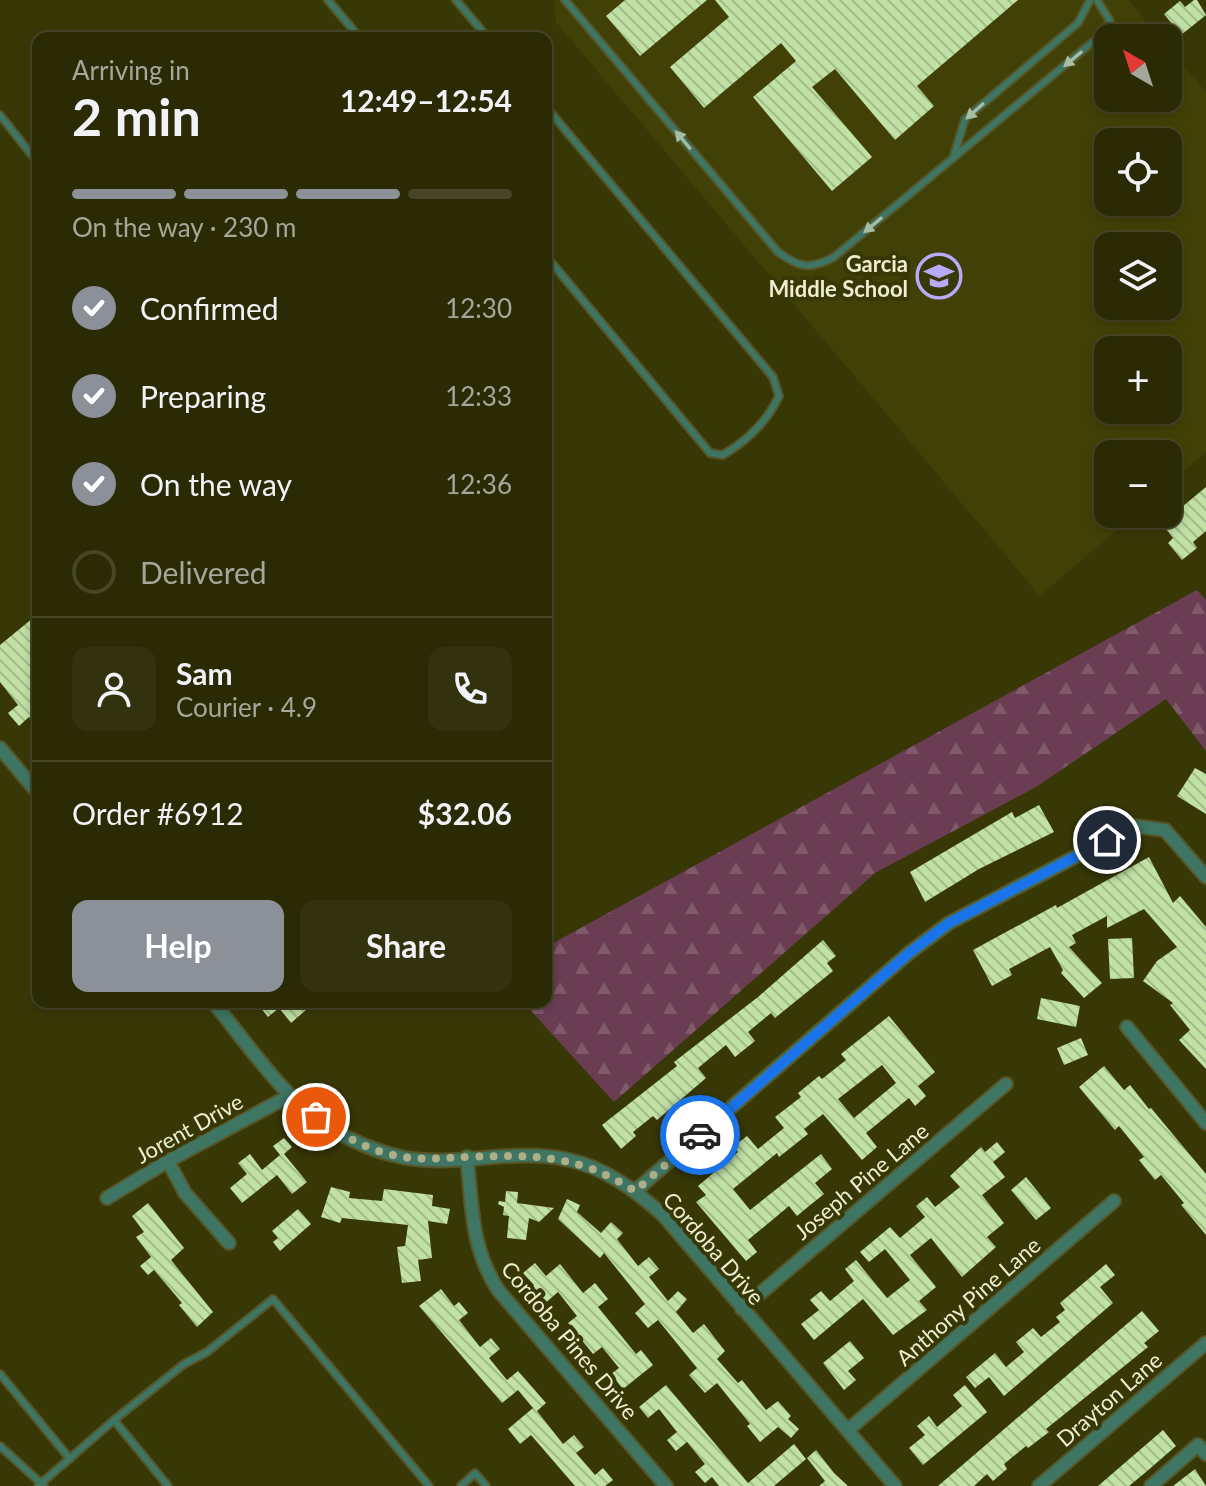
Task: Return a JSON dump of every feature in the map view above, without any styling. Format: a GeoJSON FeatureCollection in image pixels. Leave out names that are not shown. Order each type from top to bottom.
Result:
{"type":"FeatureCollection","features":[{"type":"Feature","properties":{"kind":"street"},"geometry":{"type":"LineString","coordinates":[[0,748],[32,786]]}},
{"type":"Feature","properties":{"kind":"street"},"geometry":{"type":"LineString","coordinates":[[635,1191],[909,953],[949,923],[1134,826],[1165,830],[1206,877]]}},
{"type":"Feature","properties":{"kind":"street","name":"Cordoba Drive"},"geometry":{"type":"LineString","coordinates":[[218,1008],[291,1095],[341,1135],[403,1157],[536,1155],[566,1159],[595,1168],[635,1191],[664,1216],[895,1486]]}},
{"type":"Feature","properties":{"kind":"street"},"geometry":{"type":"LineString","coordinates":[[1127,1027],[1206,1123]]}},
{"type":"Feature","properties":{"kind":"street","name":"Joseph Pine Lane"},"geometry":{"type":"LineString","coordinates":[[742,1309],[1006,1084]]}},
{"type":"Feature","properties":{"kind":"street","name":"Jorent Drive"},"geometry":{"type":"LineString","coordinates":[[107,1198],[168,1161],[291,1095]]}},
{"type":"Feature","properties":{"kind":"street","name":"Cordoba Pines Drive"},"geometry":{"type":"LineString","coordinates":[[467,1157],[477,1249],[485,1269],[498,1290],[666,1486]]}},
{"type":"Feature","properties":{"kind":"street"},"geometry":{"type":"LineString","coordinates":[[168,1161],[185,1193],[229,1243]]}},
{"type":"Feature","properties":{"kind":"street","name":"Anthony Pine Lane"},"geometry":{"type":"LineString","coordinates":[[848,1430],[1114,1201]]}},
{"type":"Feature","properties":{"kind":"street","name":"Drayton Lane"},"geometry":{"type":"LineString","coordinates":[[1039,1486],[1206,1343]]}},
{"type":"Feature","properties":{"kind":"street"},"geometry":{"type":"LineString","coordinates":[[1151,1486],[1202,1449]]}},
{"type":"Feature","properties":{"kind":"lane"},"geometry":{"type":"LineString","coordinates":[[328,0],[355,32]]}},
{"type":"Feature","properties":{"kind":"lane"},"geometry":{"type":"LineString","coordinates":[[456,0],[483,32]]}},
{"type":"Feature","properties":{"kind":"lane"},"geometry":{"type":"LineString","coordinates":[[565,0],[778,252],[795,264],[817,266],[834,257],[1101,35],[1110,21],[1097,0]]}},
{"type":"Feature","properties":{"kind":"lane"},"geometry":{"type":"LineString","coordinates":[[953,156],[965,119],[1078,23],[1090,0]]}},
{"type":"Feature","properties":{"kind":"lane"},"geometry":{"type":"LineString","coordinates":[[552,114],[773,377],[779,396],[772,412],[737,447],[723,455],[710,453],[552,263]]}},
{"type":"Feature","properties":{"kind":"lane"},"geometry":{"type":"LineString","coordinates":[[0,115],[32,155]]}},
{"type":"Feature","properties":{"kind":"lane"},"geometry":{"type":"LineString","coordinates":[[0,1446],[41,1485],[114,1420],[273,1299],[429,1486]]}},
{"type":"Feature","properties":{"kind":"lane"},"geometry":{"type":"LineString","coordinates":[[0,1374],[70,1459]]}},
{"type":"Feature","properties":{"kind":"lane"},"geometry":{"type":"LineString","coordinates":[[114,1420],[168,1486]]}},
{"type":"Feature","properties":{"kind":"lane"},"geometry":{"type":"LineString","coordinates":[[461,1486],[475,1473],[486,1486]]}},
{"type":"Feature","properties":{"kind":"shaded area","name":"Garcia Middle School"},"geometry":{"type":"Polygon","coordinates":[[[554,0],[1128,0],[1148,24],[1094,24],[1094,112],[1182,112],[1182,64],[1206,92],[1206,452],[1182,473],[1182,440],[1094,440],[1094,528],[1119,528],[1040,596],[556,22],[554,0]]]}},
{"type":"Feature","properties":{"kind":"green space"},"geometry":{"type":"Polygon","coordinates":[[[1197,590],[1206,600],[1206,751],[1166,699],[1036,787],[875,873],[614,1102],[528,1008],[552,1008],[552,944],[1197,590]]]}},
{"type":"Feature","properties":{"kind":"building"},"geometry":{"type":"Polygon","coordinates":[[[625,0],[707,0],[640,56],[606,16],[625,0]]]}},
{"type":"Feature","properties":{"kind":"building"},"geometry":{"type":"Polygon","coordinates":[[[715,0],[1018,0],[917,86],[934,106],[895,140],[835,69],[812,87],[872,157],[832,191],[753,97],[796,61],[781,43],[704,108],[670,67],[729,17],[715,0]]]}},
{"type":"Feature","properties":{"kind":"building"},"geometry":{"type":"Polygon","coordinates":[[[1197,0],[1206,15],[1182,34],[1182,24],[1172,24],[1164,14],[1180,1],[1185,7],[1197,0]]]}},
{"type":"Feature","properties":{"kind":"building"},"geometry":{"type":"Polygon","coordinates":[[[1206,487],[1206,531],[1193,542],[1197,548],[1182,560],[1168,543],[1173,538],[1165,528],[1182,528],[1182,507],[1206,487]]]}},
{"type":"Feature","properties":{"kind":"building"},"geometry":{"type":"Polygon","coordinates":[[[32,619],[32,721],[29,717],[19,726],[8,713],[18,705],[0,682],[0,645],[32,619]]]}},
{"type":"Feature","properties":{"kind":"building"},"geometry":{"type":"Polygon","coordinates":[[[1195,768],[1206,774],[1206,814],[1177,796],[1195,768]]]}},
{"type":"Feature","properties":{"kind":"building"},"geometry":{"type":"Polygon","coordinates":[[[1039,805],[1054,832],[979,869],[925,902],[910,872],[1012,812],[1015,818],[1039,805]]]}},
{"type":"Feature","properties":{"kind":"building"},"geometry":{"type":"Polygon","coordinates":[[[1149,857],[1173,903],[1180,896],[1206,927],[1206,1069],[1179,1040],[1190,1030],[1170,1005],[1173,1003],[1143,981],[1157,961],[1177,947],[1144,909],[1107,928],[1107,916],[1072,935],[1076,943],[1069,947],[1102,983],[1084,998],[1061,973],[1063,970],[1050,947],[1009,969],[1012,975],[992,986],[973,950],[1149,857]]]}},
{"type":"Feature","properties":{"kind":"building"},"geometry":{"type":"Polygon","coordinates":[[[1132,938],[1134,978],[1110,979],[1108,939],[1132,938]]]}},
{"type":"Feature","properties":{"kind":"building"},"geometry":{"type":"Polygon","coordinates":[[[823,940],[836,956],[827,963],[833,971],[775,1018],[771,1013],[748,1032],[755,1041],[735,1057],[726,1045],[698,1068],[706,1078],[657,1120],[653,1116],[633,1132],[636,1136],[621,1149],[602,1125],[677,1066],[674,1062],[758,997],[823,940]]]}},
{"type":"Feature","properties":{"kind":"building"},"geometry":{"type":"Polygon","coordinates":[[[1041,998],[1080,1006],[1076,1027],[1037,1019],[1041,998]]]}},
{"type":"Feature","properties":{"kind":"building"},"geometry":{"type":"Polygon","coordinates":[[[261,1008],[279,1008],[268,1017],[261,1008]]]}},
{"type":"Feature","properties":{"kind":"building"},"geometry":{"type":"Polygon","coordinates":[[[279,1008],[304,1008],[306,1010],[291,1023],[279,1008]]]}},
{"type":"Feature","properties":{"kind":"building"},"geometry":{"type":"Polygon","coordinates":[[[889,1016],[935,1072],[918,1086],[926,1096],[915,1106],[909,1098],[866,1133],[877,1147],[862,1160],[823,1114],[804,1129],[808,1134],[779,1157],[777,1153],[733,1189],[750,1210],[821,1154],[832,1169],[815,1183],[824,1194],[797,1216],[789,1206],[748,1240],[757,1252],[746,1261],[696,1202],[706,1195],[698,1186],[738,1152],[734,1146],[747,1136],[758,1149],[784,1128],[775,1117],[801,1097],[798,1093],[819,1076],[822,1079],[846,1060],[841,1054],[889,1016]],[[882,1065],[838,1099],[854,1118],[896,1083],[882,1065]]]}},
{"type":"Feature","properties":{"kind":"building"},"geometry":{"type":"Polygon","coordinates":[[[1081,1038],[1088,1055],[1064,1065],[1057,1048],[1081,1038]]]}},
{"type":"Feature","properties":{"kind":"building"},"geometry":{"type":"Polygon","coordinates":[[[1104,1066],[1124,1090],[1130,1085],[1206,1174],[1206,1235],[1161,1175],[1155,1180],[1139,1160],[1144,1157],[1119,1126],[1115,1130],[1079,1087],[1104,1066]]]}},
{"type":"Feature","properties":{"kind":"building"},"geometry":{"type":"Polygon","coordinates":[[[284,1138],[292,1147],[284,1154],[307,1182],[292,1194],[277,1175],[242,1203],[230,1188],[247,1174],[238,1163],[250,1154],[262,1170],[280,1155],[273,1146],[284,1138]]]}},
{"type":"Feature","properties":{"kind":"building"},"geometry":{"type":"Polygon","coordinates":[[[997,1142],[1005,1152],[993,1162],[1005,1177],[982,1195],[1004,1223],[987,1237],[996,1247],[962,1277],[931,1238],[910,1255],[936,1287],[919,1301],[927,1310],[893,1335],[863,1299],[814,1340],[801,1324],[819,1310],[810,1300],[821,1291],[830,1301],[854,1281],[845,1269],[856,1260],[887,1298],[910,1280],[885,1249],[869,1262],[860,1252],[890,1227],[900,1238],[925,1217],[916,1206],[927,1197],[935,1207],[960,1187],[950,1176],[981,1147],[985,1152],[997,1142]]]}},
{"type":"Feature","properties":{"kind":"building"},"geometry":{"type":"Polygon","coordinates":[[[1026,1177],[1051,1208],[1036,1220],[1011,1190],[1026,1177]]]}},
{"type":"Feature","properties":{"kind":"building"},"geometry":{"type":"Polygon","coordinates":[[[331,1187],[350,1192],[349,1198],[382,1201],[384,1189],[433,1195],[432,1206],[450,1209],[447,1224],[428,1221],[432,1258],[418,1260],[421,1281],[402,1283],[397,1247],[405,1246],[408,1225],[342,1218],[340,1223],[321,1217],[331,1187]]]}},
{"type":"Feature","properties":{"kind":"building"},"geometry":{"type":"Polygon","coordinates":[[[506,1191],[518,1192],[517,1203],[554,1208],[539,1222],[529,1218],[526,1240],[507,1238],[509,1216],[503,1215],[504,1207],[498,1204],[499,1201],[505,1202],[506,1191]]]}},
{"type":"Feature","properties":{"kind":"building"},"geometry":{"type":"Polygon","coordinates":[[[567,1199],[580,1205],[577,1212],[601,1233],[611,1222],[623,1233],[617,1239],[638,1266],[649,1257],[659,1269],[649,1277],[668,1301],[678,1291],[687,1299],[676,1312],[693,1333],[704,1324],[725,1351],[717,1359],[738,1383],[742,1380],[766,1410],[778,1401],[791,1416],[788,1419],[799,1429],[791,1438],[778,1427],[760,1442],[747,1426],[750,1424],[717,1383],[705,1393],[689,1375],[697,1368],[658,1320],[648,1328],[635,1313],[645,1304],[604,1253],[600,1258],[558,1219],[567,1199]]]}},
{"type":"Feature","properties":{"kind":"building"},"geometry":{"type":"Polygon","coordinates":[[[148,1203],[184,1248],[171,1260],[213,1312],[197,1327],[179,1305],[182,1303],[154,1270],[148,1275],[140,1266],[151,1257],[136,1237],[144,1232],[132,1216],[148,1203]]]}},
{"type":"Feature","properties":{"kind":"building"},"geometry":{"type":"Polygon","coordinates":[[[298,1209],[311,1224],[280,1251],[273,1242],[278,1238],[272,1231],[298,1209]]]}},
{"type":"Feature","properties":{"kind":"building"},"geometry":{"type":"Polygon","coordinates":[[[535,1263],[546,1276],[560,1264],[583,1293],[595,1283],[608,1299],[598,1307],[636,1354],[641,1350],[653,1365],[623,1389],[611,1374],[619,1368],[602,1347],[593,1354],[568,1323],[577,1316],[558,1292],[543,1305],[530,1289],[534,1285],[523,1273],[535,1263]]]}},
{"type":"Feature","properties":{"kind":"building"},"geometry":{"type":"Polygon","coordinates":[[[1106,1264],[1115,1275],[1100,1287],[1113,1303],[1004,1396],[989,1377],[975,1388],[966,1377],[995,1353],[1006,1367],[1024,1352],[1016,1342],[1033,1328],[1041,1337],[1060,1322],[1056,1317],[1065,1310],[1060,1303],[1106,1264]]]}},
{"type":"Feature","properties":{"kind":"building"},"geometry":{"type":"Polygon","coordinates":[[[441,1289],[454,1306],[459,1302],[468,1313],[459,1320],[480,1347],[491,1338],[500,1349],[489,1358],[507,1380],[518,1371],[546,1403],[537,1411],[563,1444],[574,1435],[584,1447],[576,1453],[595,1475],[603,1468],[613,1480],[605,1486],[575,1486],[531,1435],[520,1444],[508,1429],[533,1408],[518,1390],[502,1403],[419,1306],[441,1289]]]}},
{"type":"Feature","properties":{"kind":"building"},"geometry":{"type":"Polygon","coordinates":[[[1142,1311],[1159,1331],[1144,1343],[1148,1347],[1046,1429],[1049,1432],[1004,1464],[1007,1469],[993,1481],[987,1474],[974,1486],[938,1486],[1142,1311]]]}},
{"type":"Feature","properties":{"kind":"building"},"geometry":{"type":"Polygon","coordinates":[[[850,1341],[864,1358],[848,1371],[856,1380],[844,1390],[823,1363],[850,1341]]]}},
{"type":"Feature","properties":{"kind":"building"},"geometry":{"type":"Polygon","coordinates":[[[666,1385],[748,1483],[794,1444],[806,1459],[774,1486],[719,1486],[712,1477],[705,1483],[695,1472],[705,1464],[687,1442],[676,1451],[667,1440],[677,1432],[659,1409],[648,1418],[639,1407],[666,1385]]]}},
{"type":"Feature","properties":{"kind":"building"},"geometry":{"type":"Polygon","coordinates":[[[965,1385],[987,1412],[923,1465],[909,1448],[925,1435],[917,1426],[929,1416],[937,1427],[962,1406],[953,1395],[965,1385]]]}},
{"type":"Feature","properties":{"kind":"building"},"geometry":{"type":"Polygon","coordinates":[[[1163,1430],[1176,1446],[1146,1472],[1129,1486],[1098,1486],[1163,1430]]]}},
{"type":"Feature","properties":{"kind":"building"},"geometry":{"type":"Polygon","coordinates":[[[816,1450],[848,1486],[819,1486],[825,1481],[807,1458],[816,1450]]]}},
{"type":"Feature","properties":{"kind":"building"},"geometry":{"type":"Polygon","coordinates":[[[1195,1469],[1206,1486],[1173,1486],[1195,1469]]]}},
{"type":"Feature","properties":{"kind":"way so far"},"geometry":{"type":"LineString","coordinates":[[316,1117],[341,1135],[403,1157],[442,1159],[536,1155],[566,1159],[595,1168],[635,1191],[700,1135]]}},
{"type":"Feature","properties":{"kind":"place","name":"Garcia Middle School"},"geometry":{"type":"Point","coordinates":[939,276]}},
{"type":"Feature","properties":{"kind":"route"},"geometry":{"type":"LineString","coordinates":[[700,1135],[909,953],[949,923],[1107,840]]}}]}
